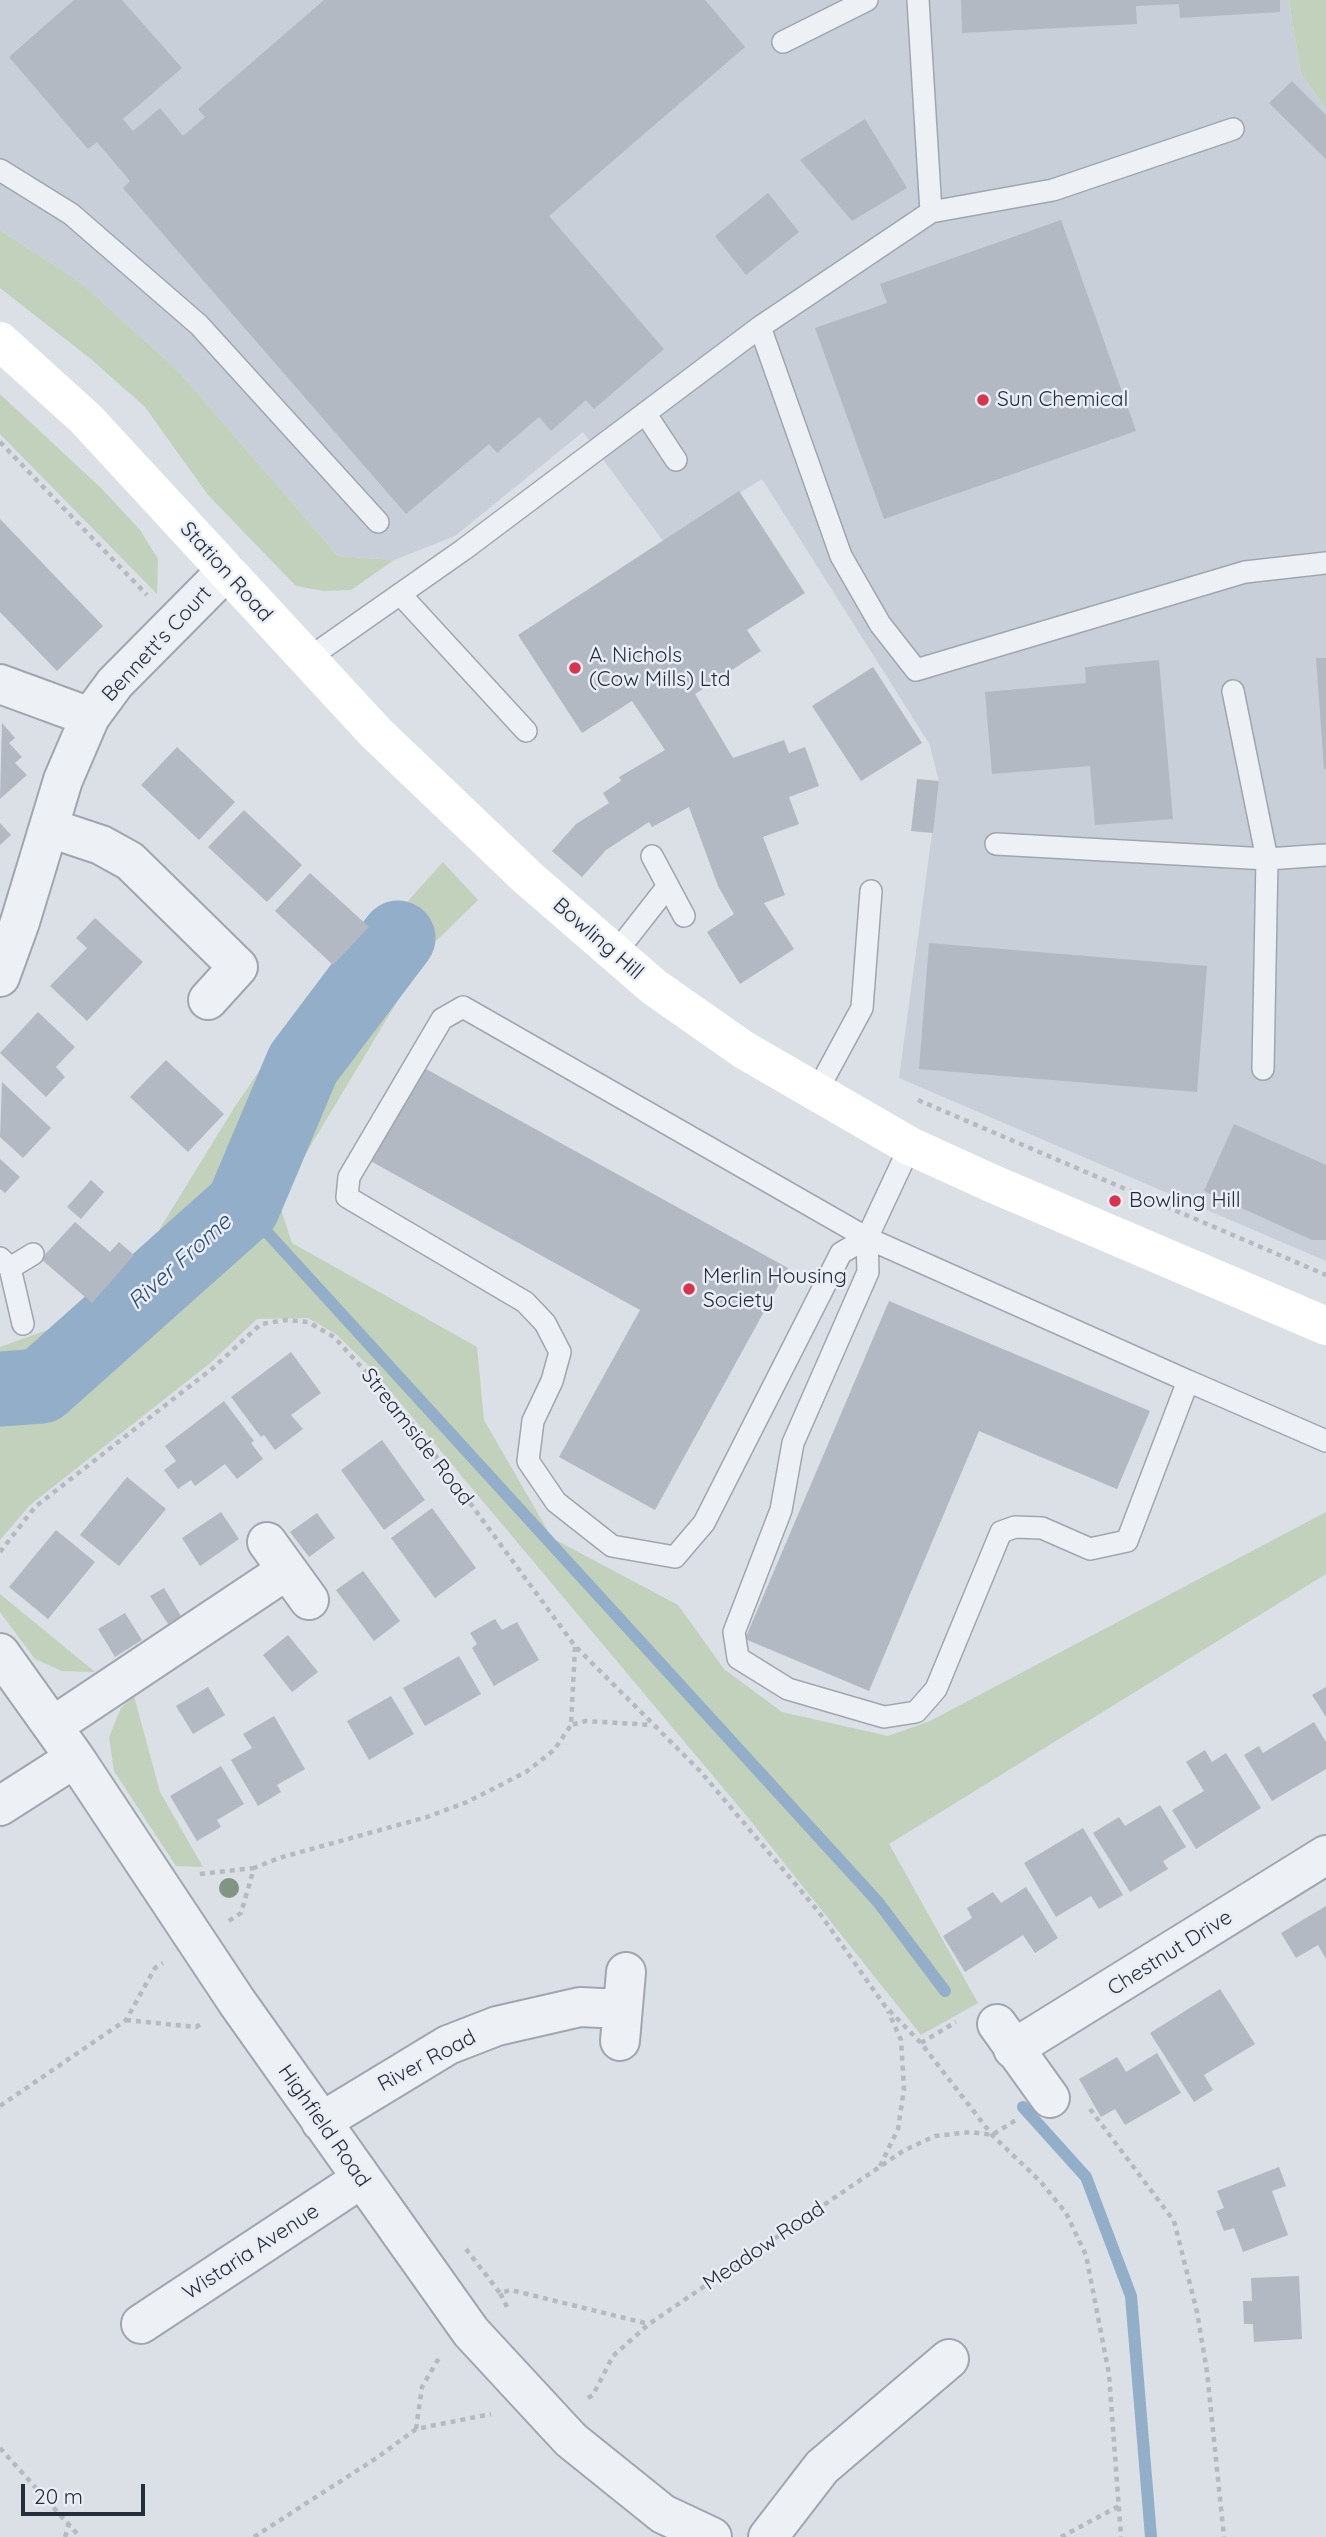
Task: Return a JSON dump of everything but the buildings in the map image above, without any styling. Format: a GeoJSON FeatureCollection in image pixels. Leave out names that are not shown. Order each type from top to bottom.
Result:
{"type":"FeatureCollection","features":[{"type":"Feature","properties":{"kind":"main road","name":"Station Road"},"geometry":{"type":"LineString","coordinates":[[0,341],[86,418],[306,660],[450,805]]}},
{"type":"Feature","properties":{"kind":"main road","name":"Bowling Hill"},"geometry":{"type":"LineString","coordinates":[[450,805],[614,955],[693,1016],[816,1093],[910,1146],[1326,1326]]}},
{"type":"Feature","properties":{"kind":"street","name":"Bennett's Court"},"geometry":{"type":"LineString","coordinates":[[0,977],[50,828],[63,780],[90,718],[115,683],[225,572]]}},
{"type":"Feature","properties":{"kind":"street","name":"Bennett's Court"},"geometry":{"type":"LineString","coordinates":[[0,684],[90,718]]}},
{"type":"Feature","properties":{"kind":"street"},"geometry":{"type":"LineString","coordinates":[[50,828],[101,845],[130,861],[238,967],[208,1000]]}},
{"type":"Feature","properties":{"kind":"street"},"geometry":{"type":"LineString","coordinates":[[53,1726],[287,1571]]}},
{"type":"Feature","properties":{"kind":"street","name":"Highfield Road"},"geometry":{"type":"LineString","coordinates":[[0,1653],[75,1758],[237,2002],[471,2332],[655,2526],[712,2537]]}},
{"type":"Feature","properties":{"kind":"street"},"geometry":{"type":"LineString","coordinates":[[0,1806],[75,1758]]}},
{"type":"Feature","properties":{"kind":"street","name":"Chestnut Drive"},"geometry":{"type":"LineString","coordinates":[[1050,2098],[1005,2036],[1326,1855]]}},
{"type":"Feature","properties":{"kind":"street","name":"River Road"},"geometry":{"type":"LineString","coordinates":[[321,2122],[448,2045],[497,2026],[580,2007],[623,2007]]}},
{"type":"Feature","properties":{"kind":"street","name":"Wistaria Avenue"},"geometry":{"type":"LineString","coordinates":[[141,2324],[361,2179]]}},
{"type":"Feature","properties":{"kind":"street"},"geometry":{"type":"LineString","coordinates":[[768,2537],[822,2468],[948,2359]]}},
{"type":"Feature","properties":{"kind":"lane"},"geometry":{"type":"LineString","coordinates":[[783,42],[867,0]]}},
{"type":"Feature","properties":{"kind":"lane"},"geometry":{"type":"LineString","coordinates":[[918,0],[931,212]]}},
{"type":"Feature","properties":{"kind":"lane"},"geometry":{"type":"LineString","coordinates":[[306,660],[400,594],[760,327],[931,212],[1053,190],[1233,129]]}},
{"type":"Feature","properties":{"kind":"lane"},"geometry":{"type":"LineString","coordinates":[[0,170],[71,214],[199,325],[378,522]]}},
{"type":"Feature","properties":{"kind":"lane"},"geometry":{"type":"LineString","coordinates":[[760,327],[841,556],[880,624],[916,670],[1245,572],[1326,563]]}},
{"type":"Feature","properties":{"kind":"lane"},"geometry":{"type":"LineString","coordinates":[[645,413],[676,460]]}},
{"type":"Feature","properties":{"kind":"lane"},"geometry":{"type":"LineString","coordinates":[[400,594],[526,731]]}},
{"type":"Feature","properties":{"kind":"lane"},"geometry":{"type":"LineString","coordinates":[[1233,691],[1267,859],[1263,1069]]}},
{"type":"Feature","properties":{"kind":"lane"},"geometry":{"type":"LineString","coordinates":[[996,844],[1267,859],[1326,855]]}},
{"type":"Feature","properties":{"kind":"lane"},"geometry":{"type":"LineString","coordinates":[[652,856],[684,916]]}},
{"type":"Feature","properties":{"kind":"lane"},"geometry":{"type":"LineString","coordinates":[[614,955],[668,886]]}},
{"type":"Feature","properties":{"kind":"lane"},"geometry":{"type":"LineString","coordinates":[[816,1093],[862,1008],[870,891]]}},
{"type":"Feature","properties":{"kind":"lane"},"geometry":{"type":"LineString","coordinates":[[867,1238],[841,1253],[704,1523],[675,1557],[612,1546],[556,1502],[528,1461],[533,1421],[552,1381],[561,1352],[545,1323],[525,1301],[347,1197],[349,1177],[442,1018],[463,1007],[867,1238],[1326,1441]]}},
{"type":"Feature","properties":{"kind":"lane"},"geometry":{"type":"LineString","coordinates":[[910,1146],[867,1238],[868,1272],[793,1443],[781,1510],[734,1632],[738,1658],[788,1689],[884,1717],[916,1712],[936,1689],[1001,1532],[1015,1527],[1042,1528],[1090,1549],[1127,1541],[1188,1381]]}},
{"type":"Feature","properties":{"kind":"lane"},"geometry":{"type":"LineString","coordinates":[[23,1324],[5,1263],[33,1254]]}},
{"type":"Feature","properties":{"kind":"path"},"geometry":{"type":"LineString","coordinates":[[0,442],[174,623]]}},
{"type":"Feature","properties":{"kind":"path"},"geometry":{"type":"LineString","coordinates":[[910,1097],[1326,1275]]}},
{"type":"Feature","properties":{"kind":"path","name":"Streamside Road"},"geometry":{"type":"LineString","coordinates":[[0,1552],[34,1507],[213,1368],[261,1324],[286,1320],[308,1322],[334,1337],[407,1417],[575,1646],[701,1772],[818,1911],[885,2006]]}},
{"type":"Feature","properties":{"kind":"path"},"geometry":{"type":"LineString","coordinates":[[166,1894],[204,1872],[254,1868],[279,1858],[427,1817],[467,1802],[526,1772],[554,1750],[571,1725],[575,1646]]}},
{"type":"Feature","properties":{"kind":"path"},"geometry":{"type":"LineString","coordinates":[[571,1725],[586,1721],[652,1725]]}},
{"type":"Feature","properties":{"kind":"path"},"geometry":{"type":"LineString","coordinates":[[0,2106],[127,2020],[155,1968],[240,1913],[254,1868]]}},
{"type":"Feature","properties":{"kind":"path"},"geometry":{"type":"LineString","coordinates":[[127,2020],[196,2027],[237,2002]]}},
{"type":"Feature","properties":{"kind":"path"},"geometry":{"type":"LineString","coordinates":[[885,2006],[921,2043],[992,2135],[1041,2182],[1066,2213],[1086,2255],[1108,2374],[1121,2537]]}},
{"type":"Feature","properties":{"kind":"path"},"geometry":{"type":"LineString","coordinates":[[880,2167],[898,2129],[904,2089],[901,2040],[885,2006]]}},
{"type":"Feature","properties":{"kind":"path"},"geometry":{"type":"LineString","coordinates":[[992,2135],[1050,2098],[1068,2082],[1174,2221],[1197,2312],[1207,2372],[1224,2537]]}},
{"type":"Feature","properties":{"kind":"path","name":"Meadow Road"},"geometry":{"type":"LineString","coordinates":[[544,2410],[567,2408],[593,2395],[613,2356],[649,2324],[880,2167],[935,2136],[971,2132],[992,2135]]}},
{"type":"Feature","properties":{"kind":"path"},"geometry":{"type":"LineString","coordinates":[[416,2429],[422,2387],[442,2353],[471,2332],[512,2317],[500,2293],[465,2247]]}},
{"type":"Feature","properties":{"kind":"path"},"geometry":{"type":"LineString","coordinates":[[500,2293],[511,2290],[537,2294],[649,2324]]}},
{"type":"Feature","properties":{"kind":"path"},"geometry":{"type":"LineString","coordinates":[[254,2537],[378,2457],[416,2429],[473,2416],[544,2410]]}},
{"type":"Feature","properties":{"kind":"path"},"geometry":{"type":"LineString","coordinates":[[0,2448],[80,2537]]}},
{"type":"Feature","properties":{"kind":"path"},"geometry":{"type":"LineString","coordinates":[[1061,2537],[1120,2506]]}},
{"type":"Feature","properties":{"kind":"path"},"geometry":{"type":"LineString","coordinates":[[65,2537],[69,2525]]}},
{"type":"Feature","properties":{"kind":"shaded area"},"geometry":{"type":"Polygon","coordinates":[[[0,0],[1289,0],[1301,74],[1326,108],[1326,1261],[899,1078],[939,782],[930,745],[762,479],[663,541],[583,432],[455,536],[394,560],[338,556],[180,373],[81,283],[0,230],[0,0]]]}},
{"type":"Feature","properties":{"kind":"green space"},"geometry":{"type":"Polygon","coordinates":[[[1289,0],[1326,0],[1326,108],[1301,74],[1289,0]]]}},
{"type":"Feature","properties":{"kind":"green space"},"geometry":{"type":"Polygon","coordinates":[[[0,230],[81,283],[180,373],[338,556],[394,560],[351,590],[324,591],[296,586],[208,495],[145,407],[92,360],[0,288],[0,230]]]}},
{"type":"Feature","properties":{"kind":"green space"},"geometry":{"type":"Polygon","coordinates":[[[0,394],[102,489],[140,530],[158,559],[157,594],[0,434],[0,394]]]}},
{"type":"Feature","properties":{"kind":"green space"},"geometry":{"type":"Polygon","coordinates":[[[443,862],[478,900],[430,947],[278,1200],[292,1243],[477,1347],[484,1420],[552,1538],[678,1605],[724,1669],[782,1712],[888,1736],[930,1721],[1326,1512],[1326,1574],[889,1844],[978,2003],[921,2035],[750,1820],[372,1369],[336,1334],[308,1318],[257,1319],[209,1364],[30,1505],[0,1540],[0,1347],[92,1314],[148,1248],[234,1108],[270,1055],[443,862]]]}},
{"type":"Feature","properties":{"kind":"green space"},"geometry":{"type":"Polygon","coordinates":[[[0,1594],[95,1672],[62,1671],[35,1659],[0,1612],[0,1594]]]}},
{"type":"Feature","properties":{"kind":"green space"},"geometry":{"type":"Polygon","coordinates":[[[134,1696],[160,1792],[203,1867],[176,1866],[114,1771],[109,1737],[121,1708],[134,1696]]]}},
{"type":"Feature","properties":{"kind":"waterway","name":"River Frome"},"geometry":{"type":"LineString","coordinates":[[0,1389],[41,1386],[243,1206],[303,1064],[398,938]]}},
{"type":"Feature","properties":{"kind":"waterway"},"geometry":{"type":"LineString","coordinates":[[243,1206],[878,1902],[945,1991]]}},
{"type":"Feature","properties":{"kind":"waterway"},"geometry":{"type":"LineString","coordinates":[[1023,2107],[1086,2177],[1131,2296],[1151,2537]]}},
{"type":"Feature","properties":{"kind":"place","name":"Sun Chemical"},"geometry":{"type":"Point","coordinates":[983,400]}},
{"type":"Feature","properties":{"kind":"place","name":"A. Nichols (Cow Mills) Ltd"},"geometry":{"type":"Point","coordinates":[575,668]}},
{"type":"Feature","properties":{"kind":"place","name":"Bowling Hill"},"geometry":{"type":"Point","coordinates":[1115,1201]}},
{"type":"Feature","properties":{"kind":"place","name":"Merlin Housing Society"},"geometry":{"type":"Point","coordinates":[689,1289]}}]}
